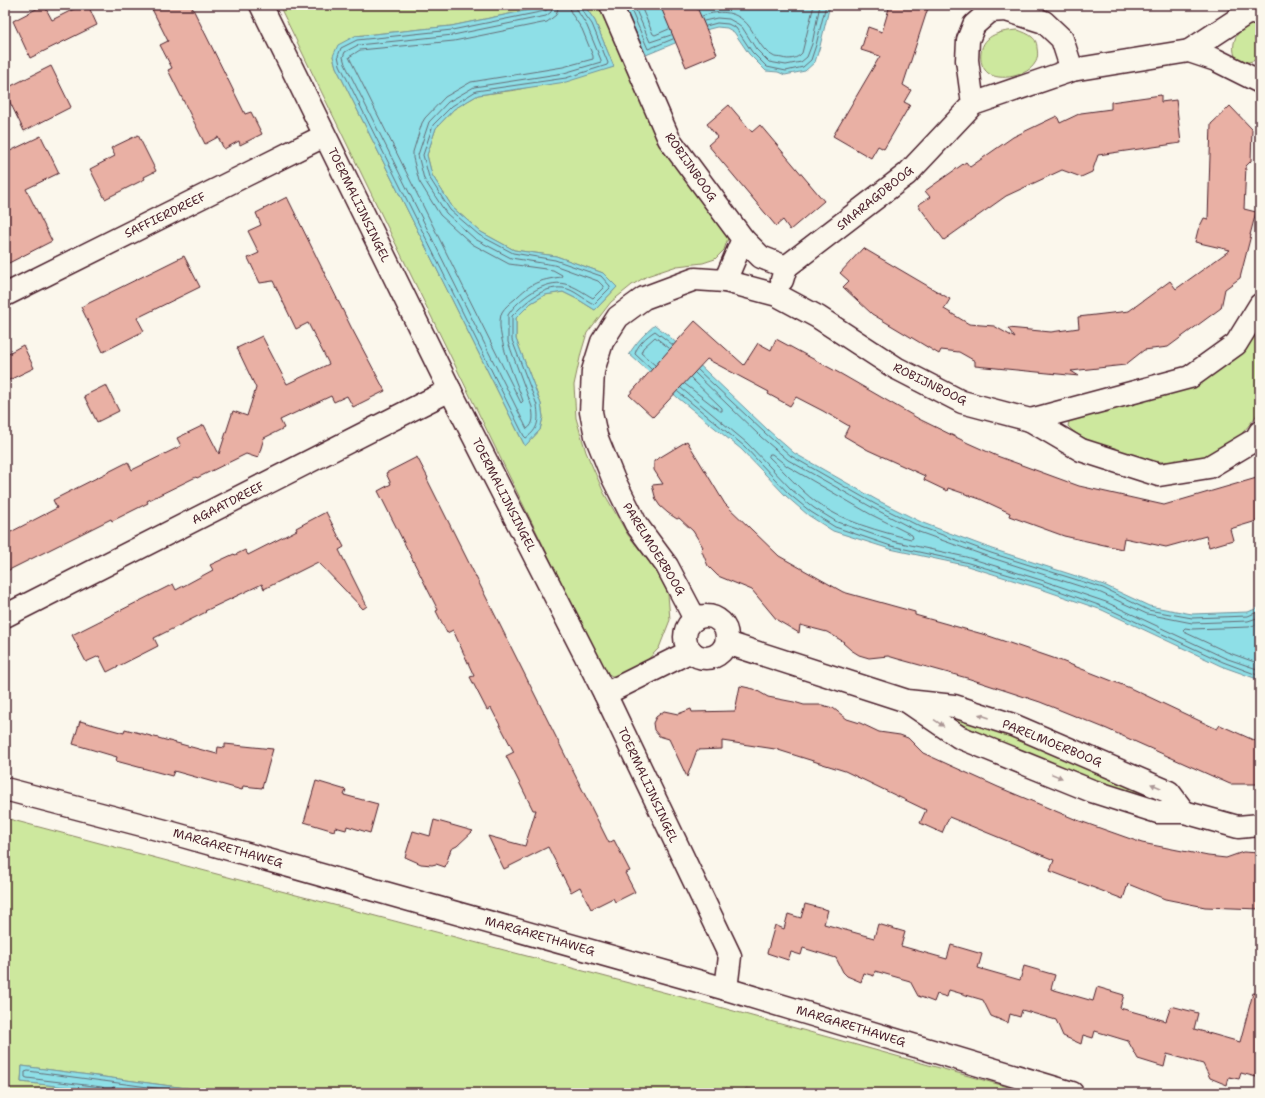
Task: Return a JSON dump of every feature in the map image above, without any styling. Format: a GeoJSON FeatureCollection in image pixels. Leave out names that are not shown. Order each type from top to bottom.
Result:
{"type":"FeatureCollection","features":[{"type":"Feature","properties":{"kind":"street","name":"TOERMALIJNSINGEL"},"geometry":{"type":"LineString","coordinates":[[261,5],[450,390],[605,694],[730,956],[726,989]]}},
{"type":"Feature","properties":{"kind":"street","name":"ROBIJNBOOG"},"geometry":{"type":"LineString","coordinates":[[611,5],[669,139],[742,240],[762,256],[786,267]]}},
{"type":"Feature","properties":{"kind":"street","name":"SMARAGDBOOG"},"geometry":{"type":"LineString","coordinates":[[786,267],[907,174],[973,104],[1072,70],[1189,51],[1244,15],[1260,9]]}},
{"type":"Feature","properties":{"kind":"street"},"geometry":{"type":"LineString","coordinates":[[973,104],[967,60],[968,40],[974,25],[990,11],[1006,10],[1044,22],[1062,39],[1072,70]]}},
{"type":"Feature","properties":{"kind":"street","name":"SMARAGDBOOG"},"geometry":{"type":"LineString","coordinates":[[1189,51],[1216,60],[1260,82]]}},
{"type":"Feature","properties":{"kind":"street","name":"SAFFIERDREEF"},"geometry":{"type":"LineString","coordinates":[[5,295],[324,136]]}},
{"type":"Feature","properties":{"kind":"street"},"geometry":{"type":"LineString","coordinates":[[725,281],[742,240]]}},
{"type":"Feature","properties":{"kind":"street"},"geometry":{"type":"LineString","coordinates":[[777,294],[786,267]]}},
{"type":"Feature","properties":{"kind":"street","name":"PARELMOERBOOG"},"geometry":{"type":"LineString","coordinates":[[695,619],[667,566],[636,524],[613,478],[596,436],[591,412],[593,371],[602,342],[618,317],[644,298],[695,279],[725,281],[777,294]]}},
{"type":"Feature","properties":{"kind":"street","name":"ROBIJNBOOG"},"geometry":{"type":"LineString","coordinates":[[777,294],[818,317],[896,368],[962,402],[1030,420],[1081,450],[1159,475],[1209,467],[1256,440],[1260,432]]}},
{"type":"Feature","properties":{"kind":"street","name":"ROBIJNBOOG"},"geometry":{"type":"LineString","coordinates":[[1030,420],[1190,377],[1236,344],[1260,305]]}},
{"type":"Feature","properties":{"kind":"street","name":"AGAATDREEF"},"geometry":{"type":"LineString","coordinates":[[5,616],[450,390]]}},
{"type":"Feature","properties":{"kind":"street"},"geometry":{"type":"LineString","coordinates":[[703,616],[712,617],[719,620],[727,635],[726,643],[721,653],[711,658],[700,657],[691,651],[686,643],[685,634],[688,625],[695,619],[703,616]]}},
{"type":"Feature","properties":{"kind":"street","name":"PARELMOERBOOG"},"geometry":{"type":"LineString","coordinates":[[726,643],[907,702],[954,706],[1013,725],[1169,792],[1184,812]]}},
{"type":"Feature","properties":{"kind":"street"},"geometry":{"type":"LineString","coordinates":[[605,694],[691,651]]}},
{"type":"Feature","properties":{"kind":"street","name":"PARELMOERBOOG"},"geometry":{"type":"LineString","coordinates":[[907,702],[959,737],[1092,791],[1158,812],[1184,812],[1238,827],[1260,825]]}},
{"type":"Feature","properties":{"kind":"street","name":"MARGARETHAWEG"},"geometry":{"type":"LineString","coordinates":[[5,789],[165,831],[726,989],[1072,1093]]}},
{"type":"Feature","properties":{"kind":"green space"},"geometry":{"type":"Polygon","coordinates":[[[279,5],[553,5],[451,26],[355,36],[333,56],[336,67],[525,446],[540,430],[543,417],[541,404],[516,339],[516,318],[531,303],[545,295],[563,292],[595,310],[617,287],[603,273],[556,256],[514,250],[481,232],[453,208],[432,175],[427,155],[436,128],[454,109],[478,95],[516,90],[614,67],[595,21],[584,5],[600,5],[726,228],[728,238],[724,250],[715,259],[703,263],[677,266],[647,276],[632,285],[611,302],[587,333],[574,385],[576,418],[586,452],[604,493],[628,535],[657,572],[668,594],[670,620],[659,648],[638,670],[622,677],[612,676],[605,672],[279,5]]]}},
{"type":"Feature","properties":{"kind":"green space"},"geometry":{"type":"Polygon","coordinates":[[[1255,21],[1260,21],[1260,59],[1245,63],[1237,60],[1234,52],[1234,44],[1238,33],[1244,27],[1255,21]]]}},
{"type":"Feature","properties":{"kind":"green space"},"geometry":{"type":"Polygon","coordinates":[[[1018,30],[1029,35],[1035,41],[1038,54],[1035,63],[1026,71],[1013,76],[999,77],[988,73],[983,67],[981,59],[981,53],[985,42],[994,35],[1006,31],[1018,30]]]}},
{"type":"Feature","properties":{"kind":"green space"},"geometry":{"type":"Polygon","coordinates":[[[1260,327],[1260,410],[1242,433],[1225,447],[1201,457],[1175,462],[1161,462],[1136,458],[1110,449],[1081,436],[1071,430],[1068,426],[1070,418],[1084,411],[1128,406],[1176,391],[1246,347],[1260,327]]]}},
{"type":"Feature","properties":{"kind":"green space"},"geometry":{"type":"Polygon","coordinates":[[[949,715],[997,729],[1097,767],[1168,804],[1091,780],[992,739],[949,718],[949,715]]]}},
{"type":"Feature","properties":{"kind":"green space"},"geometry":{"type":"Polygon","coordinates":[[[5,818],[712,1005],[1030,1093],[765,1093],[746,1088],[744,1093],[223,1093],[22,1066],[21,1082],[119,1093],[5,1093],[5,818]]]}},
{"type":"Feature","properties":{"kind":"water"},"geometry":{"type":"Polygon","coordinates":[[[553,5],[584,5],[595,21],[614,67],[566,82],[478,95],[454,109],[436,128],[427,155],[432,175],[453,208],[481,232],[514,250],[556,256],[603,273],[617,287],[595,310],[563,292],[545,295],[531,303],[516,318],[516,339],[541,404],[543,417],[540,430],[525,446],[336,67],[333,56],[338,45],[355,36],[451,26],[553,5]]]}},
{"type":"Feature","properties":{"kind":"water"},"geometry":{"type":"Polygon","coordinates":[[[631,5],[830,5],[815,62],[805,71],[785,75],[778,72],[766,71],[749,54],[734,32],[727,28],[717,27],[709,29],[646,55],[625,8],[631,5]]]}},
{"type":"Feature","properties":{"kind":"water"},"geometry":{"type":"Polygon","coordinates":[[[655,325],[669,336],[794,453],[877,500],[923,523],[992,549],[1104,585],[1149,606],[1192,614],[1248,612],[1260,607],[1260,680],[1221,666],[1102,610],[964,565],[890,549],[833,531],[808,515],[786,496],[741,449],[678,398],[629,354],[640,339],[655,325]]]}},
{"type":"Feature","properties":{"kind":"water"},"geometry":{"type":"Polygon","coordinates":[[[22,1066],[223,1093],[119,1093],[21,1082],[22,1066]]]}},
{"type":"Feature","properties":{"kind":"building"},"geometry":{"type":"Polygon","coordinates":[[[44,5],[52,20],[82,5],[88,5],[97,25],[30,58],[13,21],[44,5]]]}},
{"type":"Feature","properties":{"kind":"building"},"geometry":{"type":"Polygon","coordinates":[[[150,5],[191,5],[245,114],[251,112],[262,134],[240,145],[239,141],[224,149],[218,137],[205,144],[168,70],[172,68],[160,45],[168,41],[150,5]]]}},
{"type":"Feature","properties":{"kind":"building"},"geometry":{"type":"Polygon","coordinates":[[[660,5],[696,5],[717,54],[686,67],[660,5]]]}},
{"type":"Feature","properties":{"kind":"building"},"geometry":{"type":"Polygon","coordinates":[[[890,5],[929,5],[903,85],[911,90],[904,102],[910,105],[884,149],[878,146],[871,158],[833,136],[880,56],[861,50],[868,27],[882,32],[890,5]]]}},
{"type":"Feature","properties":{"kind":"building"},"geometry":{"type":"Polygon","coordinates":[[[51,66],[71,107],[24,131],[5,92],[5,89],[51,66]]]}},
{"type":"Feature","properties":{"kind":"building"},"geometry":{"type":"Polygon","coordinates":[[[1161,95],[1161,102],[1176,100],[1181,143],[1098,155],[1092,172],[1081,177],[1062,170],[1006,196],[944,240],[918,205],[930,197],[925,191],[966,162],[970,167],[1013,137],[1057,116],[1060,123],[1081,113],[1111,109],[1111,102],[1161,95]]]}},
{"type":"Feature","properties":{"kind":"building"},"geometry":{"type":"Polygon","coordinates":[[[729,105],[752,132],[760,125],[824,201],[790,230],[783,220],[776,226],[708,145],[717,137],[707,124],[729,105]]]}},
{"type":"Feature","properties":{"kind":"building"},"geometry":{"type":"Polygon","coordinates":[[[1230,106],[1252,129],[1251,161],[1246,166],[1244,209],[1256,212],[1240,278],[1225,289],[1221,308],[1168,347],[1144,350],[1125,365],[1071,371],[1079,376],[975,366],[975,361],[959,352],[941,350],[939,354],[872,314],[843,287],[849,281],[840,273],[863,248],[950,299],[944,309],[969,324],[994,326],[1015,338],[1008,328],[1051,332],[1079,328],[1078,317],[1129,311],[1170,281],[1176,289],[1230,250],[1195,242],[1198,230],[1204,218],[1208,219],[1211,124],[1230,106]]]}},
{"type":"Feature","properties":{"kind":"building"},"geometry":{"type":"Polygon","coordinates":[[[138,135],[156,171],[144,177],[145,179],[105,199],[90,169],[115,156],[111,148],[138,135]]]}},
{"type":"Feature","properties":{"kind":"building"},"geometry":{"type":"Polygon","coordinates":[[[41,136],[59,173],[26,189],[52,241],[5,265],[5,146],[8,152],[41,136]]]}},
{"type":"Feature","properties":{"kind":"building"},"geometry":{"type":"Polygon","coordinates":[[[287,197],[351,327],[385,391],[353,407],[347,396],[334,402],[331,396],[280,420],[284,428],[264,438],[258,458],[246,454],[197,478],[196,477],[147,501],[148,503],[112,521],[111,519],[5,572],[5,535],[57,508],[53,500],[128,462],[132,470],[181,446],[177,438],[204,425],[219,454],[233,411],[247,416],[256,388],[237,348],[262,336],[287,384],[329,364],[308,323],[296,329],[273,281],[260,283],[248,258],[259,253],[248,231],[261,225],[256,213],[287,197]]]}},
{"type":"Feature","properties":{"kind":"building"},"geometry":{"type":"Polygon","coordinates":[[[184,256],[200,287],[137,318],[144,331],[103,352],[81,307],[184,256]]]}},
{"type":"Feature","properties":{"kind":"building"},"geometry":{"type":"Polygon","coordinates":[[[695,321],[744,365],[758,343],[771,350],[776,339],[919,419],[968,443],[997,456],[1079,486],[1164,505],[1260,477],[1260,520],[1230,529],[1233,540],[1209,547],[1206,536],[1166,547],[1124,538],[1122,549],[1064,536],[1009,516],[1010,513],[980,499],[948,488],[947,491],[924,480],[925,476],[868,450],[844,436],[849,426],[823,411],[796,397],[790,406],[768,394],[769,392],[707,359],[653,417],[629,395],[695,321]]]}},
{"type":"Feature","properties":{"kind":"building"},"geometry":{"type":"Polygon","coordinates":[[[23,345],[34,368],[5,382],[5,355],[23,345]]]}},
{"type":"Feature","properties":{"kind":"building"},"geometry":{"type":"Polygon","coordinates":[[[106,385],[119,411],[97,422],[84,396],[106,385]]]}},
{"type":"Feature","properties":{"kind":"building"},"geometry":{"type":"Polygon","coordinates":[[[687,441],[725,504],[779,556],[843,592],[915,612],[915,615],[986,635],[1059,660],[1130,688],[1217,729],[1220,725],[1260,743],[1260,784],[1230,784],[1107,729],[1040,702],[967,678],[888,656],[869,658],[859,655],[851,650],[843,643],[844,642],[827,632],[800,625],[799,633],[777,620],[752,590],[718,576],[708,566],[701,549],[703,547],[693,531],[679,518],[677,519],[668,513],[656,500],[652,485],[663,484],[654,470],[654,461],[687,441]]]}},
{"type":"Feature","properties":{"kind":"building"},"geometry":{"type":"Polygon","coordinates":[[[417,457],[609,843],[614,840],[630,871],[625,873],[635,892],[615,902],[613,898],[591,909],[580,887],[571,892],[548,847],[504,869],[488,836],[525,846],[536,810],[533,810],[506,756],[514,752],[491,708],[487,710],[470,677],[474,676],[453,630],[447,633],[436,611],[438,610],[378,491],[391,484],[386,473],[417,457]]]}},
{"type":"Feature","properties":{"kind":"building"},"geometry":{"type":"Polygon","coordinates":[[[326,512],[344,547],[339,550],[367,606],[363,609],[318,562],[264,589],[262,584],[205,611],[206,612],[154,638],[158,646],[107,672],[99,656],[86,662],[72,635],[173,584],[176,590],[213,570],[210,565],[245,550],[248,555],[297,530],[296,528],[326,512]]]}},
{"type":"Feature","properties":{"kind":"building"},"geometry":{"type":"Polygon","coordinates":[[[740,686],[754,689],[768,697],[804,705],[822,705],[833,708],[847,719],[879,732],[900,735],[908,738],[923,753],[998,787],[1077,820],[1142,843],[1226,858],[1243,852],[1260,853],[1260,909],[1205,907],[1165,899],[1128,884],[1123,899],[1050,871],[1054,860],[949,817],[942,833],[920,823],[926,810],[845,771],[775,749],[722,741],[722,749],[697,750],[687,777],[669,739],[659,736],[654,730],[653,723],[656,717],[664,711],[678,714],[691,709],[692,712],[735,711],[740,686]]]}},
{"type":"Feature","properties":{"kind":"building"},"geometry":{"type":"Polygon","coordinates":[[[80,721],[124,733],[125,729],[217,754],[218,747],[225,748],[225,744],[273,749],[262,788],[243,786],[242,790],[174,771],[172,776],[116,761],[117,757],[73,744],[80,721]]]}},
{"type":"Feature","properties":{"kind":"building"},"geometry":{"type":"Polygon","coordinates":[[[316,781],[346,790],[344,795],[378,804],[370,833],[347,826],[346,830],[335,827],[334,831],[304,822],[316,781]]]}},
{"type":"Feature","properties":{"kind":"building"},"geometry":{"type":"Polygon","coordinates":[[[434,820],[473,831],[457,846],[451,849],[445,867],[436,864],[421,864],[405,857],[413,831],[430,836],[434,820]]]}},
{"type":"Feature","properties":{"kind":"building"},"geometry":{"type":"Polygon","coordinates":[[[805,904],[828,910],[824,924],[874,938],[878,924],[905,932],[901,946],[947,959],[951,945],[982,954],[978,968],[1020,980],[1024,966],[1055,975],[1051,989],[1093,1001],[1097,987],[1124,995],[1120,1008],[1166,1021],[1171,1006],[1198,1013],[1194,1029],[1240,1042],[1253,993],[1260,994],[1260,1078],[1241,1073],[1239,1079],[1229,1077],[1227,1085],[1210,1078],[1203,1064],[1167,1054],[1164,1067],[1138,1059],[1128,1041],[1095,1031],[1093,1038],[1083,1035],[1081,1044],[1063,1036],[1056,1020],[1022,1010],[1020,1017],[1010,1014],[1008,1023],[991,1016],[983,1000],[949,990],[947,997],[937,994],[934,1002],[918,996],[910,981],[875,971],[874,976],[864,973],[861,982],[847,976],[843,972],[836,958],[803,948],[801,955],[791,952],[788,960],[767,953],[775,925],[784,929],[788,914],[801,918],[805,904]]]}}]}
